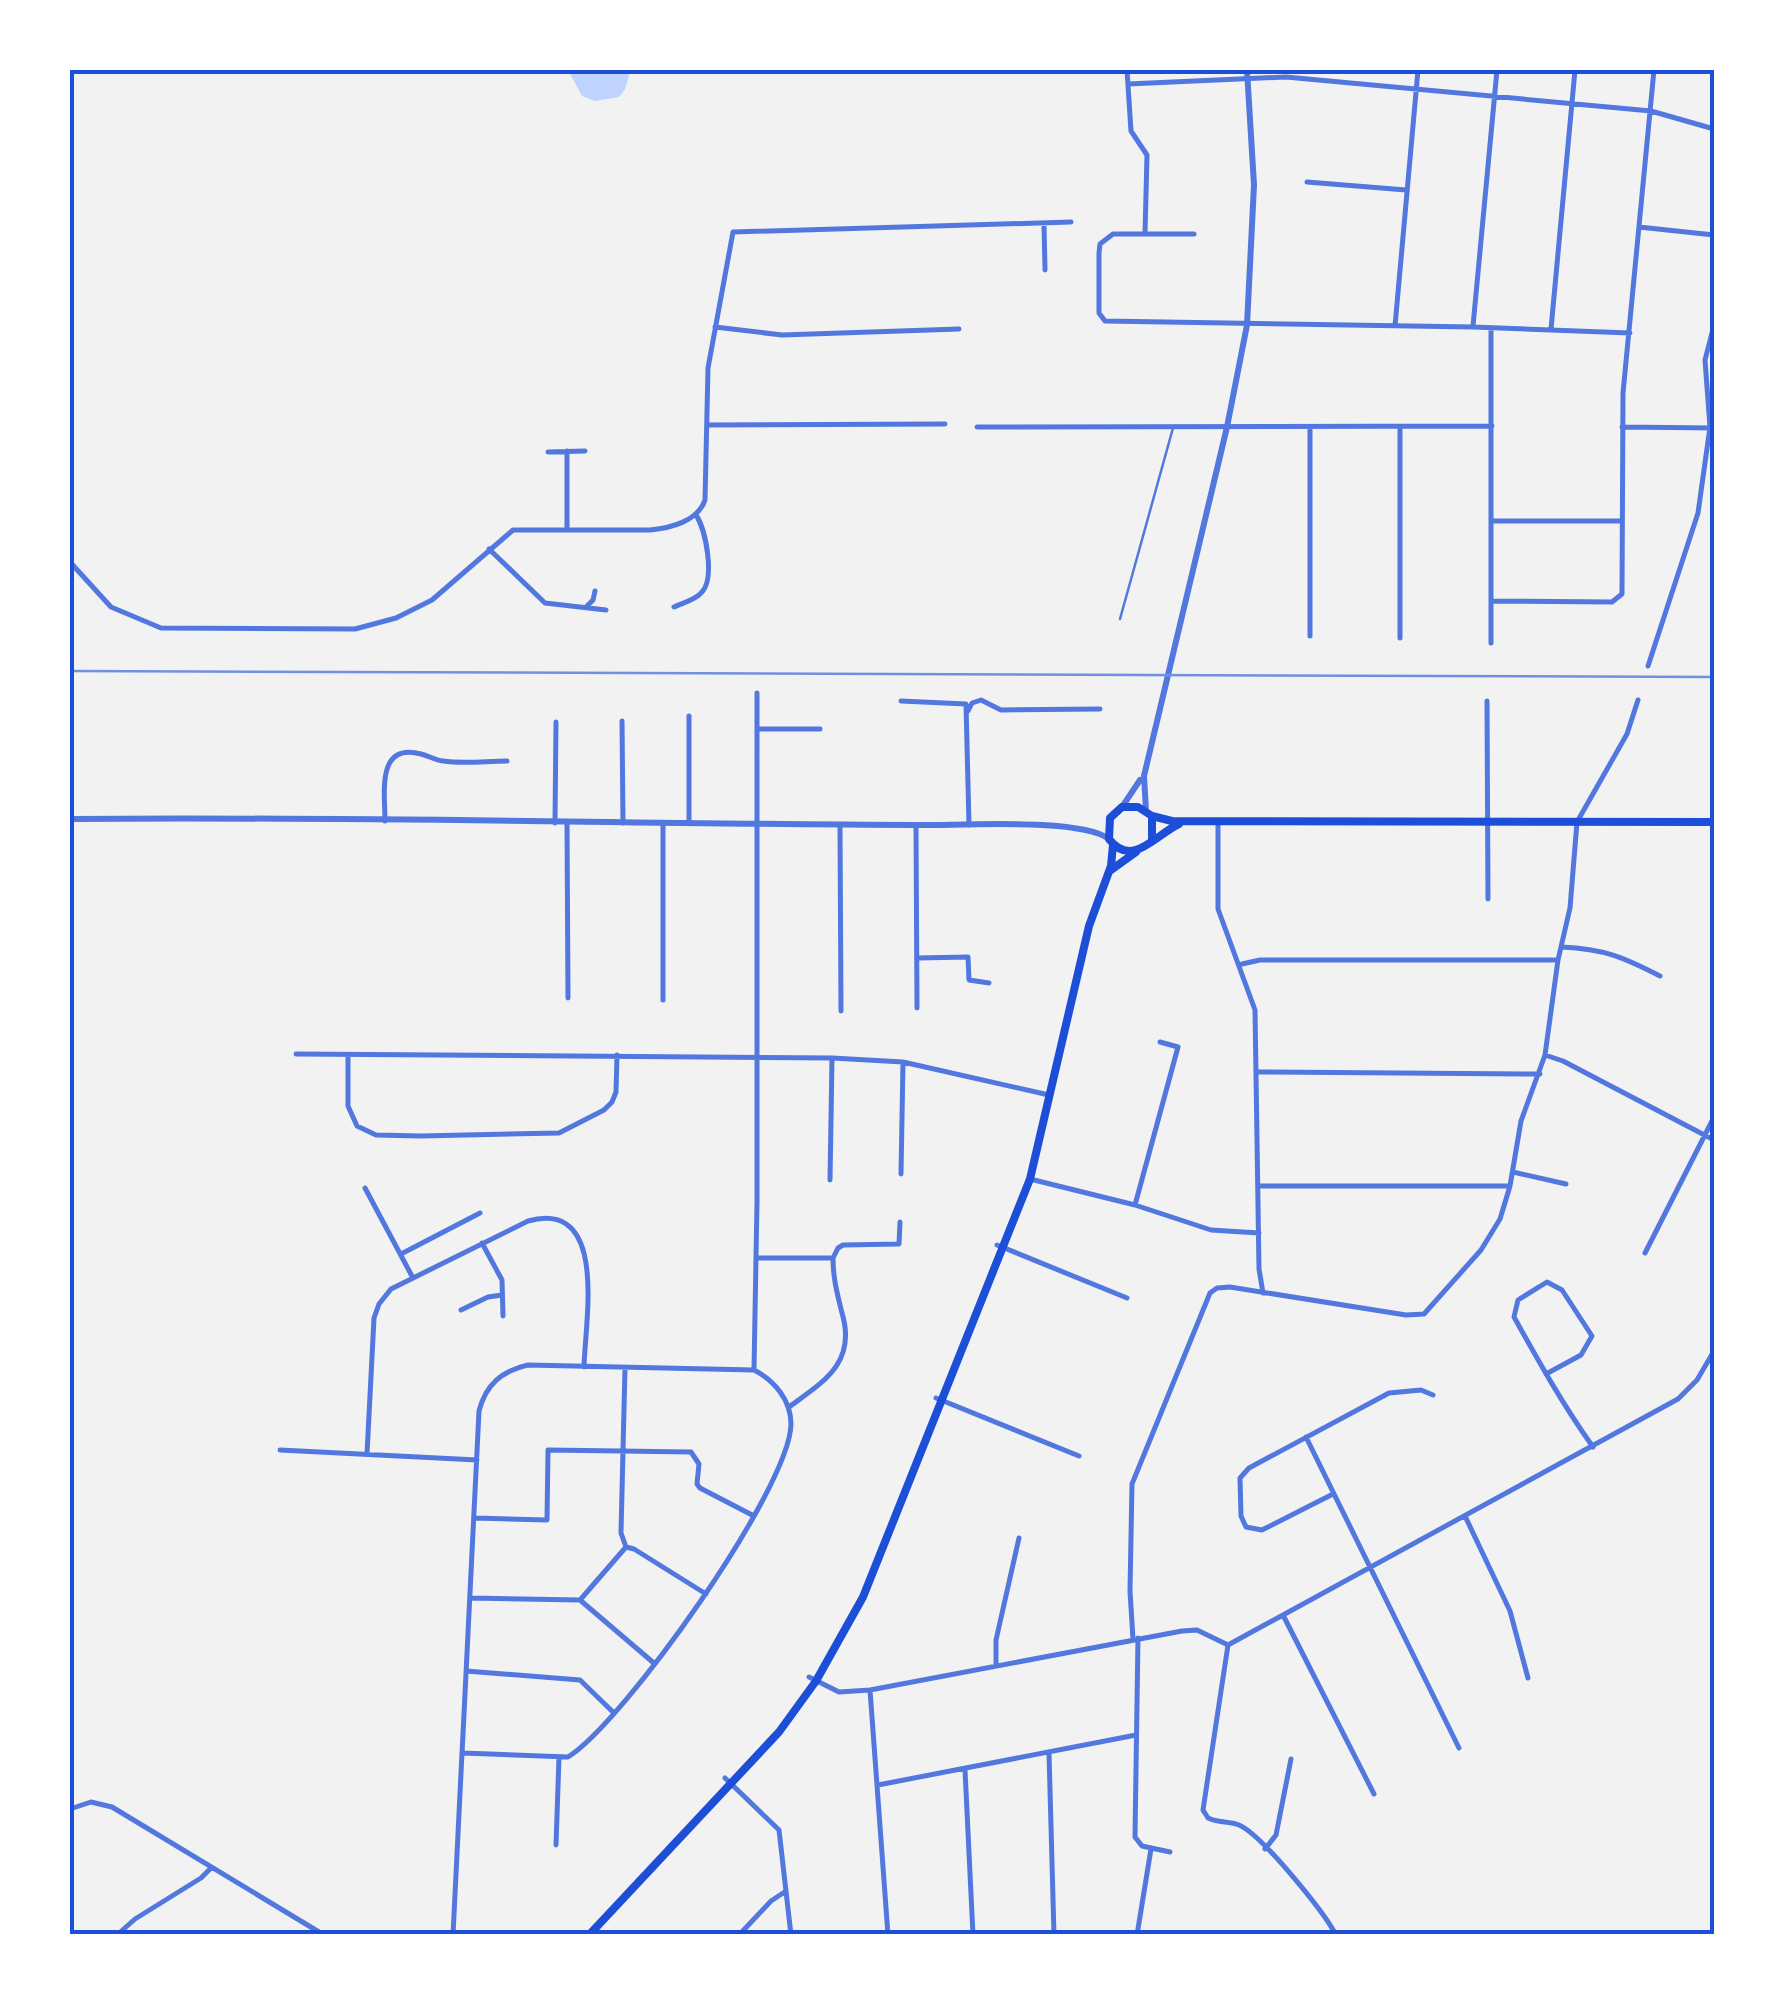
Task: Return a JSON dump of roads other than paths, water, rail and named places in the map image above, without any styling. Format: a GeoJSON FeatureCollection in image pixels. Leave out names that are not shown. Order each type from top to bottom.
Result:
{"type":"FeatureCollection","features":[{"type":"Feature","properties":{"kind":"main road"},"geometry":{"type":"LineString","coordinates":[[590,1935],[728,1781],[779,1732],[863,1597],[1030,1179],[1089,926],[1108,873],[1110,818],[1122,807],[1130,806],[1172,821],[1714,822]]}},
{"type":"Feature","properties":{"kind":"main road"},"geometry":{"type":"LineString","coordinates":[[1149,814],[1152,838]]}},
{"type":"Feature","properties":{"kind":"main road"},"geometry":{"type":"LineString","coordinates":[[1108,873],[1152,838],[1192,820]]}},
{"type":"Feature","properties":{"kind":"main road"},"geometry":{"type":"LineString","coordinates":[[1111,842],[1121,850],[1139,851]]}},
{"type":"Feature","properties":{"kind":"street"},"geometry":{"type":"LineString","coordinates":[[1127,70],[1131,131],[1147,155],[1146,234]]}},
{"type":"Feature","properties":{"kind":"street"},"geometry":{"type":"LineString","coordinates":[[1338,83],[1339,70]]}},
{"type":"Feature","properties":{"kind":"street"},"geometry":{"type":"LineString","coordinates":[[1395,326],[1418,70]]}},
{"type":"Feature","properties":{"kind":"street"},"geometry":{"type":"LineString","coordinates":[[1473,327],[1496,70]]}},
{"type":"Feature","properties":{"kind":"street"},"geometry":{"type":"LineString","coordinates":[[1551,329],[1575,70]]}},
{"type":"Feature","properties":{"kind":"street"},"geometry":{"type":"LineString","coordinates":[[1492,601],[1616,600],[1623,589],[1622,427],[1654,70]]}},
{"type":"Feature","properties":{"kind":"street"},"geometry":{"type":"LineString","coordinates":[[1128,84],[1247,73],[1651,111],[1714,129]]}},
{"type":"Feature","properties":{"kind":"street"},"geometry":{"type":"LineString","coordinates":[[1149,814],[1142,788],[1146,765],[1247,325],[1254,185],[1247,73]]}},
{"type":"Feature","properties":{"kind":"street"},"geometry":{"type":"LineString","coordinates":[[1307,182],[1406,190]]}},
{"type":"Feature","properties":{"kind":"street"},"geometry":{"type":"LineString","coordinates":[[70,562],[111,607],[160,628],[354,628],[396,618],[435,598],[513,530],[650,530],[672,526],[696,515],[705,500],[708,368],[734,232],[1071,222]]}},
{"type":"Feature","properties":{"kind":"street"},"geometry":{"type":"LineString","coordinates":[[1044,224],[1045,270]]}},
{"type":"Feature","properties":{"kind":"street"},"geometry":{"type":"LineString","coordinates":[[1638,227],[1714,235]]}},
{"type":"Feature","properties":{"kind":"street"},"geometry":{"type":"LineString","coordinates":[[1194,234],[1113,234],[1100,244],[1100,313],[1105,321],[1473,327],[1630,334]]}},
{"type":"Feature","properties":{"kind":"street"},"geometry":{"type":"LineString","coordinates":[[1648,666],[1693,536],[1712,427],[1705,360],[1714,325]]}},
{"type":"Feature","properties":{"kind":"street"},"geometry":{"type":"LineString","coordinates":[[714,327],[782,335],[960,329]]}},
{"type":"Feature","properties":{"kind":"street"},"geometry":{"type":"LineString","coordinates":[[1491,328],[1491,643]]}},
{"type":"Feature","properties":{"kind":"street"},"geometry":{"type":"LineString","coordinates":[[707,425],[944,424]]}},
{"type":"Feature","properties":{"kind":"street"},"geometry":{"type":"LineString","coordinates":[[1400,426],[1400,638]]}},
{"type":"Feature","properties":{"kind":"street"},"geometry":{"type":"LineString","coordinates":[[977,427],[1492,426]]}},
{"type":"Feature","properties":{"kind":"street"},"geometry":{"type":"LineString","coordinates":[[1310,427],[1310,636]]}},
{"type":"Feature","properties":{"kind":"street"},"geometry":{"type":"LineString","coordinates":[[1622,427],[1712,427]]}},
{"type":"Feature","properties":{"kind":"street"},"geometry":{"type":"LineString","coordinates":[[567,451],[567,529]]}},
{"type":"Feature","properties":{"kind":"street"},"geometry":{"type":"LineString","coordinates":[[548,452],[586,451]]}},
{"type":"Feature","properties":{"kind":"street"},"geometry":{"type":"LineString","coordinates":[[674,606],[699,595],[706,586],[706,536],[696,515]]}},
{"type":"Feature","properties":{"kind":"street"},"geometry":{"type":"LineString","coordinates":[[1492,521],[1621,521]]}},
{"type":"Feature","properties":{"kind":"street"},"geometry":{"type":"LineString","coordinates":[[489,549],[545,604],[606,610]]}},
{"type":"Feature","properties":{"kind":"street"},"geometry":{"type":"LineString","coordinates":[[586,606],[594,600],[595,591]]}},
{"type":"Feature","properties":{"kind":"street"},"geometry":{"type":"LineString","coordinates":[[754,1370],[756,693]]}},
{"type":"Feature","properties":{"kind":"street"},"geometry":{"type":"LineString","coordinates":[[968,711],[972,703],[981,700],[1000,710],[1100,709]]}},
{"type":"Feature","properties":{"kind":"street"},"geometry":{"type":"LineString","coordinates":[[1170,1852],[1138,1844],[1134,1837],[1135,1639],[1130,1505],[1138,1464],[1208,1296],[1220,1287],[1406,1315],[1424,1314],[1491,1237],[1510,1186],[1520,1121],[1545,1055],[1558,960],[1570,908],[1576,822],[1627,734],[1638,700]]}},
{"type":"Feature","properties":{"kind":"street"},"geometry":{"type":"LineString","coordinates":[[1486,701],[1488,899]]}},
{"type":"Feature","properties":{"kind":"street"},"geometry":{"type":"LineString","coordinates":[[901,702],[966,704],[969,825]]}},
{"type":"Feature","properties":{"kind":"street"},"geometry":{"type":"LineString","coordinates":[[689,716],[689,822]]}},
{"type":"Feature","properties":{"kind":"street"},"geometry":{"type":"LineString","coordinates":[[622,721],[623,823]]}},
{"type":"Feature","properties":{"kind":"street"},"geometry":{"type":"LineString","coordinates":[[555,823],[556,722]]}},
{"type":"Feature","properties":{"kind":"street"},"geometry":{"type":"LineString","coordinates":[[757,730],[820,729]]}},
{"type":"Feature","properties":{"kind":"street"},"geometry":{"type":"LineString","coordinates":[[384,821],[385,770],[399,753],[420,753],[442,762],[507,761]]}},
{"type":"Feature","properties":{"kind":"street"},"geometry":{"type":"LineString","coordinates":[[1122,807],[1146,765]]}},
{"type":"Feature","properties":{"kind":"street"},"geometry":{"type":"LineString","coordinates":[[70,819],[217,817],[1084,828],[1110,818]]}},
{"type":"Feature","properties":{"kind":"street"},"geometry":{"type":"LineString","coordinates":[[1218,821],[1218,909],[1255,1010],[1259,1269],[1263,1293]]}},
{"type":"Feature","properties":{"kind":"street"},"geometry":{"type":"LineString","coordinates":[[568,823],[568,998]]}},
{"type":"Feature","properties":{"kind":"street"},"geometry":{"type":"LineString","coordinates":[[663,823],[663,1000]]}},
{"type":"Feature","properties":{"kind":"street"},"geometry":{"type":"LineString","coordinates":[[840,825],[841,1011]]}},
{"type":"Feature","properties":{"kind":"street"},"geometry":{"type":"LineString","coordinates":[[916,826],[917,1008]]}},
{"type":"Feature","properties":{"kind":"street"},"geometry":{"type":"LineString","coordinates":[[1084,828],[1111,842]]}},
{"type":"Feature","properties":{"kind":"street"},"geometry":{"type":"LineString","coordinates":[[1562,947],[1600,948],[1660,976]]}},
{"type":"Feature","properties":{"kind":"street"},"geometry":{"type":"LineString","coordinates":[[917,958],[968,957],[969,980],[989,983]]}},
{"type":"Feature","properties":{"kind":"street"},"geometry":{"type":"LineString","coordinates":[[1240,964],[1260,960],[1558,960]]}},
{"type":"Feature","properties":{"kind":"street"},"geometry":{"type":"LineString","coordinates":[[1134,1205],[1178,1047],[1160,1042]]}},
{"type":"Feature","properties":{"kind":"street"},"geometry":{"type":"LineString","coordinates":[[296,1054],[832,1058],[903,1062],[1049,1095]]}},
{"type":"Feature","properties":{"kind":"street"},"geometry":{"type":"LineString","coordinates":[[348,1055],[348,1106],[357,1126],[376,1136],[421,1136],[558,1134],[612,1102],[617,1055]]}},
{"type":"Feature","properties":{"kind":"street"},"geometry":{"type":"LineString","coordinates":[[1545,1055],[1714,1140]]}},
{"type":"Feature","properties":{"kind":"street"},"geometry":{"type":"LineString","coordinates":[[830,1180],[832,1058]]}},
{"type":"Feature","properties":{"kind":"street"},"geometry":{"type":"LineString","coordinates":[[901,1174],[903,1062]]}},
{"type":"Feature","properties":{"kind":"street"},"geometry":{"type":"LineString","coordinates":[[1257,1072],[1540,1074]]}},
{"type":"Feature","properties":{"kind":"street"},"geometry":{"type":"LineString","coordinates":[[1645,1253],[1714,1117]]}},
{"type":"Feature","properties":{"kind":"street"},"geometry":{"type":"LineString","coordinates":[[1513,1172],[1566,1184]]}},
{"type":"Feature","properties":{"kind":"street"},"geometry":{"type":"LineString","coordinates":[[1030,1179],[1134,1205],[1211,1230],[1259,1233]]}},
{"type":"Feature","properties":{"kind":"street"},"geometry":{"type":"LineString","coordinates":[[1259,1186],[1510,1186]]}},
{"type":"Feature","properties":{"kind":"street"},"geometry":{"type":"LineString","coordinates":[[365,1188],[413,1278]]}},
{"type":"Feature","properties":{"kind":"street"},"geometry":{"type":"LineString","coordinates":[[401,1254],[480,1213]]}},
{"type":"Feature","properties":{"kind":"street"},"geometry":{"type":"LineString","coordinates":[[367,1454],[376,1310],[391,1289],[534,1219],[556,1220],[576,1232],[584,1247],[584,1366]]}},
{"type":"Feature","properties":{"kind":"street"},"geometry":{"type":"LineString","coordinates":[[789,1408],[830,1377],[843,1352],[845,1325],[833,1279],[838,1248],[899,1244],[900,1222]]}},
{"type":"Feature","properties":{"kind":"street"},"geometry":{"type":"LineString","coordinates":[[482,1243],[502,1280],[503,1316]]}},
{"type":"Feature","properties":{"kind":"street"},"geometry":{"type":"LineString","coordinates":[[1001,1246],[1127,1298]]}},
{"type":"Feature","properties":{"kind":"street"},"geometry":{"type":"LineString","coordinates":[[757,1258],[834,1258]]}},
{"type":"Feature","properties":{"kind":"street"},"geometry":{"type":"LineString","coordinates":[[1546,1374],[1581,1355],[1592,1336],[1562,1290],[1547,1282],[1518,1300],[1514,1317],[1546,1374],[1593,1446]]}},
{"type":"Feature","properties":{"kind":"street"},"geometry":{"type":"LineString","coordinates":[[461,1310],[488,1297],[502,1296]]}},
{"type":"Feature","properties":{"kind":"street"},"geometry":{"type":"LineString","coordinates":[[1228,1645],[1678,1400],[1697,1380],[1714,1351]]}},
{"type":"Feature","properties":{"kind":"street"},"geometry":{"type":"LineString","coordinates":[[453,1935],[466,1671],[477,1460],[479,1410],[494,1381],[514,1368],[584,1366],[754,1370],[773,1383],[789,1408],[791,1430],[754,1516],[706,1594],[614,1713],[575,1752],[560,1758],[462,1753]]}},
{"type":"Feature","properties":{"kind":"street"},"geometry":{"type":"LineString","coordinates":[[625,1368],[621,1533],[626,1547]]}},
{"type":"Feature","properties":{"kind":"street"},"geometry":{"type":"LineString","coordinates":[[1333,1494],[1262,1530],[1252,1530],[1243,1523],[1240,1486],[1244,1472],[1389,1393],[1421,1390],[1434,1395]]}},
{"type":"Feature","properties":{"kind":"street"},"geometry":{"type":"LineString","coordinates":[[940,1399],[1080,1456]]}},
{"type":"Feature","properties":{"kind":"street"},"geometry":{"type":"LineString","coordinates":[[1306,1438],[1459,1748]]}},
{"type":"Feature","properties":{"kind":"street"},"geometry":{"type":"LineString","coordinates":[[280,1450],[477,1460]]}},
{"type":"Feature","properties":{"kind":"street"},"geometry":{"type":"LineString","coordinates":[[474,1518],[547,1520],[548,1450],[691,1452],[699,1464],[700,1488],[754,1516]]}},
{"type":"Feature","properties":{"kind":"street"},"geometry":{"type":"LineString","coordinates":[[1465,1516],[1510,1611],[1528,1678]]}},
{"type":"Feature","properties":{"kind":"street"},"geometry":{"type":"LineString","coordinates":[[996,1666],[996,1640],[1019,1538]]}},
{"type":"Feature","properties":{"kind":"street"},"geometry":{"type":"LineString","coordinates":[[626,1547],[706,1594]]}},
{"type":"Feature","properties":{"kind":"street"},"geometry":{"type":"LineString","coordinates":[[580,1600],[626,1547]]}},
{"type":"Feature","properties":{"kind":"street"},"geometry":{"type":"LineString","coordinates":[[470,1598],[580,1600],[655,1664]]}},
{"type":"Feature","properties":{"kind":"street"},"geometry":{"type":"LineString","coordinates":[[1283,1615],[1374,1794]]}},
{"type":"Feature","properties":{"kind":"street"},"geometry":{"type":"LineString","coordinates":[[813,1679],[839,1692],[870,1690],[1198,1630],[1228,1645]]}},
{"type":"Feature","properties":{"kind":"street"},"geometry":{"type":"LineString","coordinates":[[1228,1645],[1203,1810],[1208,1818],[1244,1828],[1320,1908],[1336,1935]]}},
{"type":"Feature","properties":{"kind":"street"},"geometry":{"type":"LineString","coordinates":[[466,1671],[580,1680],[614,1713]]}},
{"type":"Feature","properties":{"kind":"street"},"geometry":{"type":"LineString","coordinates":[[870,1690],[888,1935]]}},
{"type":"Feature","properties":{"kind":"street"},"geometry":{"type":"LineString","coordinates":[[878,1785],[1136,1735]]}},
{"type":"Feature","properties":{"kind":"street"},"geometry":{"type":"LineString","coordinates":[[1049,1752],[1054,1935]]}},
{"type":"Feature","properties":{"kind":"street"},"geometry":{"type":"LineString","coordinates":[[556,1844],[560,1758]]}},
{"type":"Feature","properties":{"kind":"street"},"geometry":{"type":"LineString","coordinates":[[1265,1849],[1276,1836],[1290,1759]]}},
{"type":"Feature","properties":{"kind":"street"},"geometry":{"type":"LineString","coordinates":[[965,1770],[972,1935]]}},
{"type":"Feature","properties":{"kind":"street"},"geometry":{"type":"LineString","coordinates":[[728,1781],[779,1830],[791,1935]]}},
{"type":"Feature","properties":{"kind":"street"},"geometry":{"type":"LineString","coordinates":[[70,1809],[91,1802],[112,1807],[324,1935]]}},
{"type":"Feature","properties":{"kind":"street"},"geometry":{"type":"LineString","coordinates":[[1138,1935],[1152,1849]]}},
{"type":"Feature","properties":{"kind":"street"},"geometry":{"type":"LineString","coordinates":[[117,1935],[211,1868]]}},
{"type":"Feature","properties":{"kind":"street"},"geometry":{"type":"LineString","coordinates":[[739,1935],[786,1891]]}},
{"type":"Feature","properties":{"kind":"lane"},"geometry":{"type":"LineString","coordinates":[[1120,619],[1174,427]]}},
{"type":"Feature","properties":{"kind":"water"},"geometry":{"type":"Polygon","coordinates":[[[568,70],[630,72],[619,97],[595,101],[582,96],[568,70]]]}},
{"type":"Feature","properties":{"kind":"railway"},"geometry":{"type":"LineString","coordinates":[[70,671],[1714,677]]}}]}
